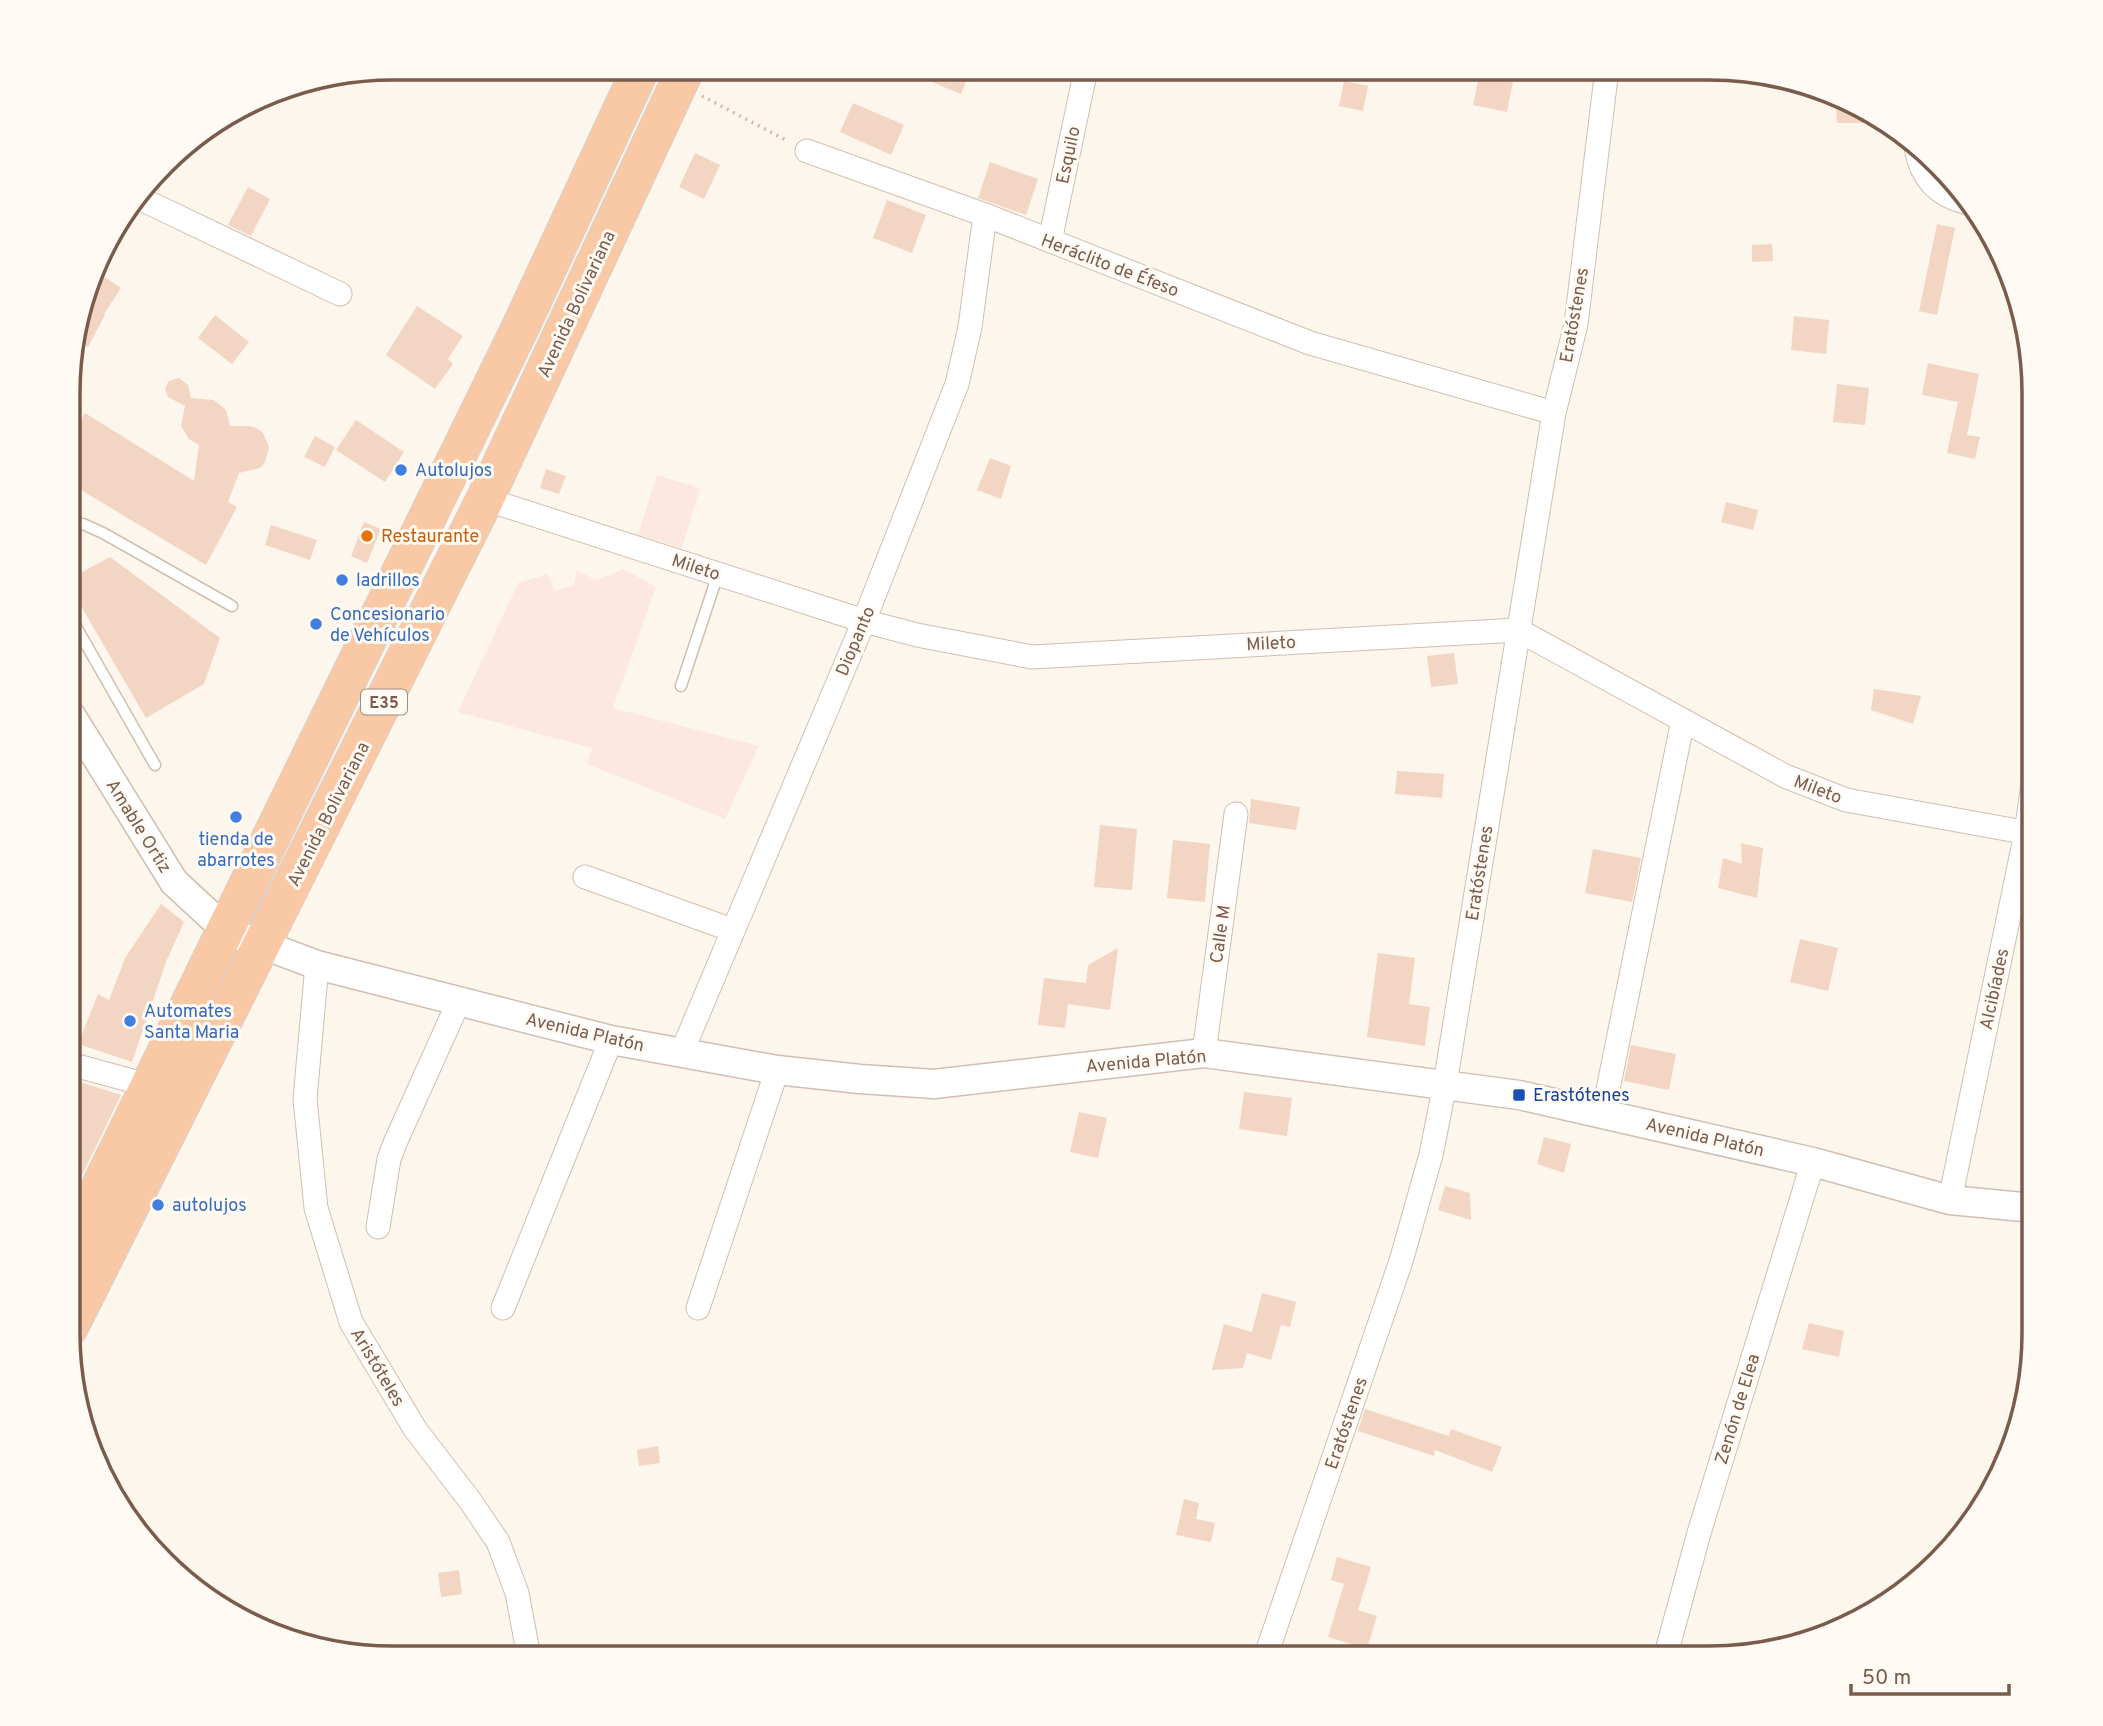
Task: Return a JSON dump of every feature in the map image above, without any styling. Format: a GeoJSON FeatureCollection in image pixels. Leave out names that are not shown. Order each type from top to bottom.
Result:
{"type":"FeatureCollection","features":[{"type":"Feature","properties":{"kind":"highway","name":"E35"},"geometry":{"type":"LineString","coordinates":[[80,1228],[520,328],[635,80]]}},
{"type":"Feature","properties":{"kind":"highway","name":"Avenida Bolivariana"},"geometry":{"type":"LineString","coordinates":[[80,1306],[485,499],[680,80]]}},
{"type":"Feature","properties":{"kind":"street","name":"Esquilo"},"geometry":{"type":"LineString","coordinates":[[1050,241],[1085,80]]}},
{"type":"Feature","properties":{"kind":"street","name":"Eratóstenes"},"geometry":{"type":"LineString","coordinates":[[1269,1646],[1401,1261],[1431,1155],[1555,414],[1576,324],[1606,80]]}},
{"type":"Feature","properties":{"kind":"street","name":"Heráclito de Éfeso"},"geometry":{"type":"LineString","coordinates":[[807,151],[985,215],[1310,343],[1555,414]]}},
{"type":"Feature","properties":{"kind":"street"},"geometry":{"type":"LineString","coordinates":[[1920,162],[1923,173],[1935,188],[1956,200]]}},
{"type":"Feature","properties":{"kind":"street"},"geometry":{"type":"LineString","coordinates":[[146,201],[340,295]]}},
{"type":"Feature","properties":{"kind":"street","name":"Diopanto"},"geometry":{"type":"LineString","coordinates":[[681,1054],[864,621],[957,384],[970,327],[985,215]]}},
{"type":"Feature","properties":{"kind":"street","name":"Mileto"},"geometry":{"type":"LineString","coordinates":[[485,499],[864,621],[917,635],[1032,657],[1518,629],[1813,789],[1846,800],[2022,833]]}},
{"type":"Feature","properties":{"kind":"street"},"geometry":{"type":"LineString","coordinates":[[1602,1114],[1683,720]]}},
{"type":"Feature","properties":{"kind":"street","name":"Amable Ortiz"},"geometry":{"type":"LineString","coordinates":[[80,730],[174,882],[227,931],[261,943]]}},
{"type":"Feature","properties":{"kind":"street","name":"Calle M"},"geometry":{"type":"LineString","coordinates":[[1204,1054],[1236,814]]}},
{"type":"Feature","properties":{"kind":"street","name":"Alcibíades"},"geometry":{"type":"LineString","coordinates":[[1950,1199],[2022,870]]}},
{"type":"Feature","properties":{"kind":"street"},"geometry":{"type":"LineString","coordinates":[[585,877],[732,930]]}},
{"type":"Feature","properties":{"kind":"street","name":"Avenida Platón"},"geometry":{"type":"LineString","coordinates":[[261,943],[317,965],[611,1040],[777,1070],[934,1084],[1204,1054],[1519,1095],[1813,1162],[1950,1199],[2022,1207]]}},
{"type":"Feature","properties":{"kind":"street","name":"Aristóteles"},"geometry":{"type":"LineString","coordinates":[[317,965],[305,1099],[316,1208],[351,1322],[415,1429],[498,1542],[517,1593],[527,1646]]}},
{"type":"Feature","properties":{"kind":"street"},"geometry":{"type":"LineString","coordinates":[[378,1227],[389,1159],[459,1001]]}},
{"type":"Feature","properties":{"kind":"street"},"geometry":{"type":"LineString","coordinates":[[503,1308],[611,1040]]}},
{"type":"Feature","properties":{"kind":"street"},"geometry":{"type":"LineString","coordinates":[[80,1067],[151,1086]]}},
{"type":"Feature","properties":{"kind":"street"},"geometry":{"type":"LineString","coordinates":[[698,1308],[777,1070]]}},
{"type":"Feature","properties":{"kind":"street","name":"Zenón de Elea"},"geometry":{"type":"LineString","coordinates":[[1668,1646],[1699,1533],[1813,1162]]}},
{"type":"Feature","properties":{"kind":"lane"},"geometry":{"type":"LineString","coordinates":[[80,525],[103,533],[233,606]]}},
{"type":"Feature","properties":{"kind":"lane"},"geometry":{"type":"LineString","coordinates":[[681,686],[718,574]]}},
{"type":"Feature","properties":{"kind":"lane"},"geometry":{"type":"LineString","coordinates":[[80,634],[155,765]]}},
{"type":"Feature","properties":{"kind":"path"},"geometry":{"type":"LineString","coordinates":[[689,80],[807,151]]}},
{"type":"Feature","properties":{"kind":"shaded area"},"geometry":{"type":"Polygon","coordinates":[[[657,475],[700,488],[682,548],[638,535],[657,475]]]}},
{"type":"Feature","properties":{"kind":"shaded area"},"geometry":{"type":"Polygon","coordinates":[[[624,569],[656,587],[613,708],[759,746],[725,819],[587,764],[592,748],[458,712],[518,583],[548,574],[555,591],[574,585],[577,571],[597,580],[624,569]]]}},
{"type":"Feature","properties":{"kind":"building"},"geometry":{"type":"Polygon","coordinates":[[[927,80],[967,80],[961,94],[927,80]]]}},
{"type":"Feature","properties":{"kind":"building"},"geometry":{"type":"Polygon","coordinates":[[[1478,80],[1513,80],[1507,112],[1473,105],[1478,80]]]}},
{"type":"Feature","properties":{"kind":"building"},"geometry":{"type":"Polygon","coordinates":[[[1344,81],[1368,86],[1363,111],[1339,106],[1344,81]]]}},
{"type":"Feature","properties":{"kind":"building"},"geometry":{"type":"Polygon","coordinates":[[[853,103],[904,125],[891,155],[840,132],[853,103]]]}},
{"type":"Feature","properties":{"kind":"building"},"geometry":{"type":"Polygon","coordinates":[[[1836,107],[1868,123],[1837,123],[1836,107]]]}},
{"type":"Feature","properties":{"kind":"building"},"geometry":{"type":"Polygon","coordinates":[[[695,153],[720,165],[704,199],[679,187],[695,153]]]}},
{"type":"Feature","properties":{"kind":"building"},"geometry":{"type":"Polygon","coordinates":[[[990,162],[1038,179],[1026,215],[978,198],[990,162]]]}},
{"type":"Feature","properties":{"kind":"building"},"geometry":{"type":"Polygon","coordinates":[[[248,187],[270,199],[251,236],[228,225],[248,187]]]}},
{"type":"Feature","properties":{"kind":"building"},"geometry":{"type":"Polygon","coordinates":[[[887,200],[926,215],[912,253],[873,238],[887,200]]]}},
{"type":"Feature","properties":{"kind":"building"},"geometry":{"type":"Polygon","coordinates":[[[1937,224],[1955,228],[1937,315],[1919,311],[1937,224]]]}},
{"type":"Feature","properties":{"kind":"building"},"geometry":{"type":"Polygon","coordinates":[[[1772,244],[1773,261],[1752,262],[1752,245],[1772,244]]]}},
{"type":"Feature","properties":{"kind":"building"},"geometry":{"type":"Polygon","coordinates":[[[103,276],[121,288],[104,314],[88,347],[85,345],[91,312],[103,276]]]}},
{"type":"Feature","properties":{"kind":"building"},"geometry":{"type":"Polygon","coordinates":[[[417,306],[463,336],[448,359],[453,364],[435,389],[386,355],[417,306]]]}},
{"type":"Feature","properties":{"kind":"building"},"geometry":{"type":"Polygon","coordinates":[[[215,315],[249,342],[232,364],[198,338],[215,315]]]}},
{"type":"Feature","properties":{"kind":"building"},"geometry":{"type":"Polygon","coordinates":[[[1794,316],[1829,320],[1826,354],[1791,350],[1794,316]]]}},
{"type":"Feature","properties":{"kind":"building"},"geometry":{"type":"Polygon","coordinates":[[[1928,363],[1979,374],[1967,435],[1980,437],[1975,459],[1947,453],[1958,402],[1922,395],[1928,363]]]}},
{"type":"Feature","properties":{"kind":"building"},"geometry":{"type":"Polygon","coordinates":[[[179,378],[188,385],[191,398],[214,400],[226,410],[230,426],[256,428],[263,433],[269,447],[265,462],[260,468],[239,473],[228,502],[237,507],[206,565],[80,489],[80,422],[85,413],[194,481],[199,445],[189,439],[181,426],[185,406],[168,397],[165,389],[169,381],[179,378]]]}},
{"type":"Feature","properties":{"kind":"building"},"geometry":{"type":"Polygon","coordinates":[[[1837,384],[1869,388],[1865,425],[1833,422],[1837,384]]]}},
{"type":"Feature","properties":{"kind":"building"},"geometry":{"type":"Polygon","coordinates":[[[356,420],[404,452],[385,482],[336,450],[356,420]]]}},
{"type":"Feature","properties":{"kind":"building"},"geometry":{"type":"Polygon","coordinates":[[[315,436],[335,447],[325,467],[304,457],[315,436]]]}},
{"type":"Feature","properties":{"kind":"building"},"geometry":{"type":"Polygon","coordinates":[[[990,458],[1011,466],[1001,499],[977,490],[990,458]]]}},
{"type":"Feature","properties":{"kind":"building"},"geometry":{"type":"Polygon","coordinates":[[[546,469],[566,476],[559,494],[540,488],[546,469]]]}},
{"type":"Feature","properties":{"kind":"building"},"geometry":{"type":"Polygon","coordinates":[[[1726,502],[1758,510],[1753,530],[1721,522],[1726,502]]]}},
{"type":"Feature","properties":{"kind":"building"},"geometry":{"type":"Polygon","coordinates":[[[364,522],[381,529],[367,563],[351,556],[364,522]]]}},
{"type":"Feature","properties":{"kind":"building"},"geometry":{"type":"Polygon","coordinates":[[[271,525],[317,540],[310,560],[265,545],[271,525]]]}},
{"type":"Feature","properties":{"kind":"building"},"geometry":{"type":"Polygon","coordinates":[[[110,557],[220,638],[204,684],[146,718],[80,604],[80,573],[110,557]]]}},
{"type":"Feature","properties":{"kind":"building"},"geometry":{"type":"Polygon","coordinates":[[[1454,653],[1458,684],[1431,687],[1427,656],[1454,653]]]}},
{"type":"Feature","properties":{"kind":"building"},"geometry":{"type":"Polygon","coordinates":[[[1874,689],[1921,696],[1913,724],[1871,710],[1874,689]]]}},
{"type":"Feature","properties":{"kind":"building"},"geometry":{"type":"Polygon","coordinates":[[[1397,771],[1444,774],[1442,798],[1395,794],[1397,771]]]}},
{"type":"Feature","properties":{"kind":"building"},"geometry":{"type":"Polygon","coordinates":[[[1251,799],[1300,807],[1296,830],[1249,823],[1251,799]]]}},
{"type":"Feature","properties":{"kind":"building"},"geometry":{"type":"Polygon","coordinates":[[[1100,825],[1137,829],[1132,890],[1094,887],[1100,825]]]}},
{"type":"Feature","properties":{"kind":"building"},"geometry":{"type":"Polygon","coordinates":[[[1173,840],[1210,844],[1205,902],[1167,898],[1173,840]]]}},
{"type":"Feature","properties":{"kind":"building"},"geometry":{"type":"Polygon","coordinates":[[[1741,843],[1763,848],[1757,898],[1718,888],[1723,858],[1742,864],[1741,843]]]}},
{"type":"Feature","properties":{"kind":"building"},"geometry":{"type":"Polygon","coordinates":[[[1593,849],[1641,858],[1632,902],[1585,893],[1593,849]]]}},
{"type":"Feature","properties":{"kind":"building"},"geometry":{"type":"Polygon","coordinates":[[[161,904],[184,922],[166,962],[132,1062],[80,1045],[98,994],[109,1000],[125,958],[161,904]]]}},
{"type":"Feature","properties":{"kind":"building"},"geometry":{"type":"Polygon","coordinates":[[[1800,939],[1838,948],[1828,991],[1790,982],[1800,939]]]}},
{"type":"Feature","properties":{"kind":"building"},"geometry":{"type":"Polygon","coordinates":[[[1118,948],[1110,1010],[1068,1004],[1065,1028],[1038,1025],[1044,978],[1086,983],[1088,965],[1118,948]]]}},
{"type":"Feature","properties":{"kind":"building"},"geometry":{"type":"Polygon","coordinates":[[[1378,953],[1415,958],[1409,1004],[1430,1007],[1425,1046],[1367,1037],[1378,953]]]}},
{"type":"Feature","properties":{"kind":"building"},"geometry":{"type":"Polygon","coordinates":[[[1631,1045],[1676,1054],[1669,1090],[1624,1081],[1631,1045]]]}},
{"type":"Feature","properties":{"kind":"building"},"geometry":{"type":"Polygon","coordinates":[[[80,1082],[121,1095],[80,1179],[80,1082]]]}},
{"type":"Feature","properties":{"kind":"building"},"geometry":{"type":"Polygon","coordinates":[[[1244,1092],[1292,1098],[1287,1136],[1239,1129],[1244,1092]]]}},
{"type":"Feature","properties":{"kind":"building"},"geometry":{"type":"Polygon","coordinates":[[[1079,1112],[1107,1118],[1098,1158],[1070,1152],[1079,1112]]]}},
{"type":"Feature","properties":{"kind":"building"},"geometry":{"type":"Polygon","coordinates":[[[1544,1137],[1571,1144],[1564,1173],[1537,1164],[1544,1137]]]}},
{"type":"Feature","properties":{"kind":"building"},"geometry":{"type":"Polygon","coordinates":[[[1445,1186],[1470,1193],[1471,1220],[1438,1210],[1445,1186]]]}},
{"type":"Feature","properties":{"kind":"building"},"geometry":{"type":"Polygon","coordinates":[[[1262,1293],[1296,1302],[1290,1327],[1281,1325],[1271,1360],[1247,1353],[1243,1368],[1212,1370],[1224,1324],[1252,1332],[1262,1293]]]}},
{"type":"Feature","properties":{"kind":"building"},"geometry":{"type":"Polygon","coordinates":[[[1809,1323],[1844,1331],[1839,1357],[1802,1349],[1809,1323]]]}},
{"type":"Feature","properties":{"kind":"building"},"geometry":{"type":"Polygon","coordinates":[[[1365,1409],[1449,1436],[1451,1429],[1502,1447],[1492,1472],[1435,1450],[1434,1456],[1358,1431],[1365,1409]]]}},
{"type":"Feature","properties":{"kind":"building"},"geometry":{"type":"Polygon","coordinates":[[[658,1446],[660,1463],[639,1466],[637,1450],[658,1446]]]}},
{"type":"Feature","properties":{"kind":"building"},"geometry":{"type":"Polygon","coordinates":[[[1184,1499],[1199,1503],[1196,1519],[1215,1523],[1211,1542],[1176,1535],[1184,1499]]]}},
{"type":"Feature","properties":{"kind":"building"},"geometry":{"type":"Polygon","coordinates":[[[1337,1557],[1371,1567],[1358,1610],[1377,1616],[1368,1646],[1357,1646],[1328,1637],[1344,1584],[1331,1580],[1337,1557]]]}},
{"type":"Feature","properties":{"kind":"building"},"geometry":{"type":"Polygon","coordinates":[[[459,1570],[462,1594],[441,1597],[438,1573],[459,1570]]]}},
{"type":"Feature","properties":{"kind":"place","name":"Autolujos"},"geometry":{"type":"Point","coordinates":[401,470]}},
{"type":"Feature","properties":{"kind":"place","name":"Restaurante"},"geometry":{"type":"Point","coordinates":[367,536]}},
{"type":"Feature","properties":{"kind":"place","name":"ladrillos"},"geometry":{"type":"Point","coordinates":[342,580]}},
{"type":"Feature","properties":{"kind":"place","name":"Concesionario de Vehículos"},"geometry":{"type":"Point","coordinates":[316,624]}},
{"type":"Feature","properties":{"kind":"place","name":"tienda de abarrotes"},"geometry":{"type":"Point","coordinates":[236,817]}},
{"type":"Feature","properties":{"kind":"place","name":"Automates Santa Maria"},"geometry":{"type":"Point","coordinates":[130,1021]}},
{"type":"Feature","properties":{"kind":"place","name":"Erastótenes"},"geometry":{"type":"Point","coordinates":[1519,1095]}},
{"type":"Feature","properties":{"kind":"place","name":"autolujos"},"geometry":{"type":"Point","coordinates":[158,1205]}}]}
